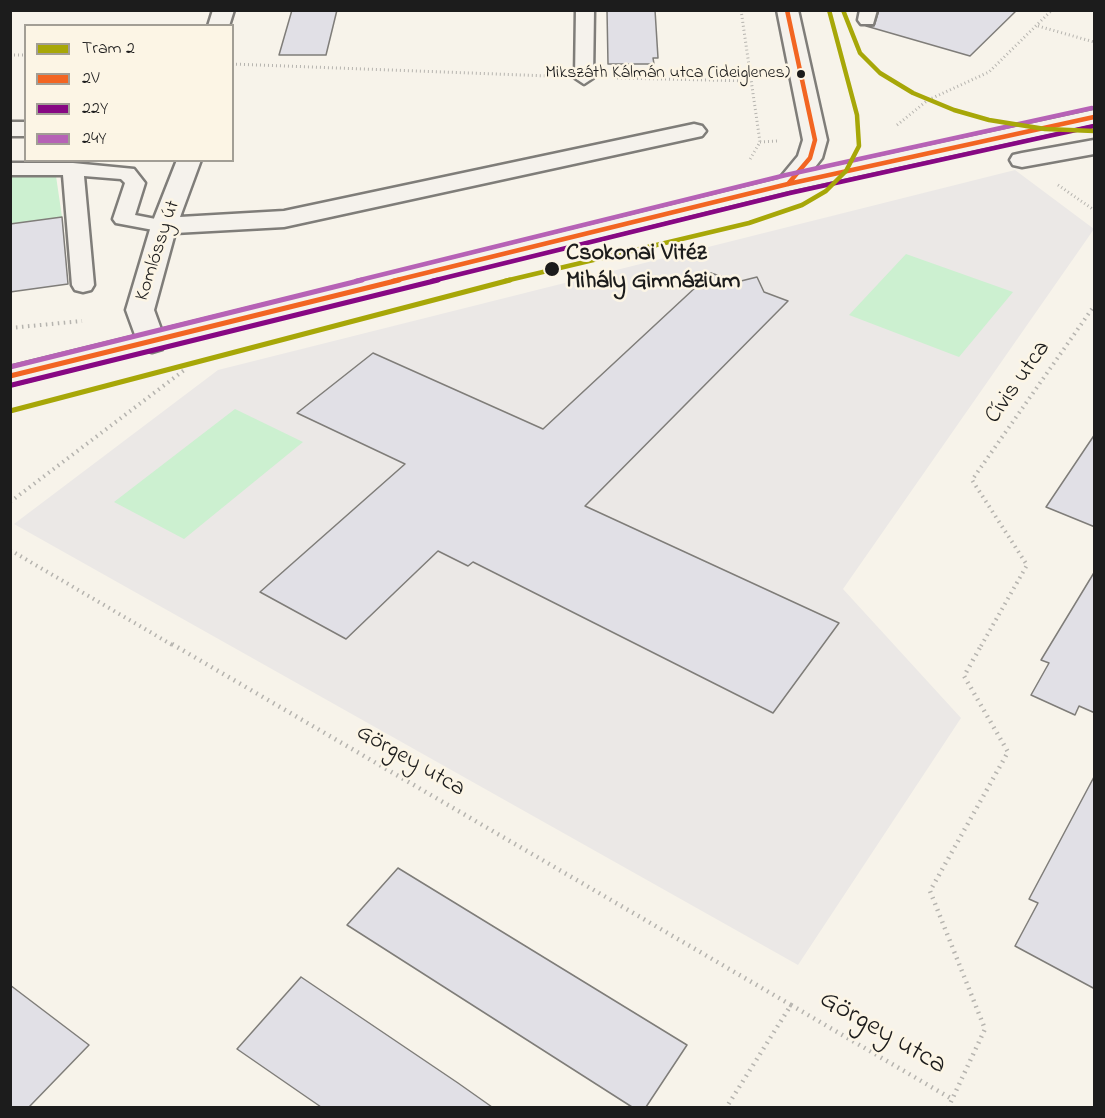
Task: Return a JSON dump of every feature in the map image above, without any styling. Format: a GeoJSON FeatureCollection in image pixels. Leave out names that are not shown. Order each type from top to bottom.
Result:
{"type":"FeatureCollection","features":[{"type":"Feature","properties":{"kind":"street"},"geometry":{"type":"LineString","coordinates":[[787,10],[815,140],[810,158],[788,184]]}},
{"type":"Feature","properties":{"kind":"street"},"geometry":{"type":"LineString","coordinates":[[10,376],[788,184],[1095,117]]}},
{"type":"Feature","properties":{"kind":"street"},"geometry":{"type":"LineString","coordinates":[[164,226],[284,219],[694,131]]}},
{"type":"Feature","properties":{"kind":"street"},"geometry":{"type":"LineString","coordinates":[[1022,160],[1095,147]]}},
{"type":"Feature","properties":{"kind":"street","name":"Komlóssy út"},"geometry":{"type":"LineString","coordinates":[[152,342],[140,309],[164,226],[188,162]]}},
{"type":"Feature","properties":{"kind":"lane"},"geometry":{"type":"LineString","coordinates":[[584,78],[585,10]]}},
{"type":"Feature","properties":{"kind":"lane"},"geometry":{"type":"LineString","coordinates":[[10,169],[127,172],[135,183],[123,219],[164,226]]}},
{"type":"Feature","properties":{"kind":"lane"},"geometry":{"type":"LineString","coordinates":[[73,169],[83,285]]}},
{"type":"Feature","properties":{"kind":"path"},"geometry":{"type":"LineString","coordinates":[[741,10],[760,142],[746,166]]}},
{"type":"Feature","properties":{"kind":"path"},"geometry":{"type":"LineString","coordinates":[[895,127],[928,100],[990,72],[1052,10]]}},
{"type":"Feature","properties":{"kind":"path"},"geometry":{"type":"LineString","coordinates":[[1038,26],[1095,42]]}},
{"type":"Feature","properties":{"kind":"path"},"geometry":{"type":"LineString","coordinates":[[234,64],[584,78],[752,81]]}},
{"type":"Feature","properties":{"kind":"path","name":"Cívis utca"},"geometry":{"type":"LineString","coordinates":[[952,1100],[985,1029],[930,891],[1008,752],[964,676],[1027,565],[972,480],[1095,306]]}},
{"type":"Feature","properties":{"kind":"path"},"geometry":{"type":"LineString","coordinates":[[10,328],[32,324],[83,321],[140,309]]}},
{"type":"Feature","properties":{"kind":"path"},"geometry":{"type":"LineString","coordinates":[[10,502],[185,369],[196,366]]}},
{"type":"Feature","properties":{"kind":"path","name":"Görgey utca"},"geometry":{"type":"LineString","coordinates":[[10,550],[952,1100]]}},
{"type":"Feature","properties":{"kind":"path","name":"Görgey utca"},"geometry":{"type":"LineString","coordinates":[[726,1107],[791,1005]]}},
{"type":"Feature","properties":{"kind":"path"},"geometry":{"type":"LineString","coordinates":[[948,1107],[952,1100]]}},
{"type":"Feature","properties":{"kind":"shaded area","name":"Csokonai Vitéz Mihály Gimnázium"},"geometry":{"type":"Polygon","coordinates":[[[1015,170],[1094,229],[843,589],[961,718],[798,965],[14,524],[218,370],[1015,170]]]}},
{"type":"Feature","properties":{"kind":"green space"},"geometry":{"type":"Polygon","coordinates":[[[11,176],[56,176],[62,217],[11,224],[11,176]]]}},
{"type":"Feature","properties":{"kind":"green space"},"geometry":{"type":"Polygon","coordinates":[[[906,254],[1013,292],[959,357],[849,315],[906,254]]]}},
{"type":"Feature","properties":{"kind":"green space"},"geometry":{"type":"Polygon","coordinates":[[[235,409],[303,442],[184,539],[114,502],[235,409]]]}},
{"type":"Feature","properties":{"kind":"building"},"geometry":{"type":"Polygon","coordinates":[[[292,10],[337,10],[326,55],[279,55],[292,10]]]}},
{"type":"Feature","properties":{"kind":"building"},"geometry":{"type":"Polygon","coordinates":[[[607,10],[655,10],[658,58],[653,58],[654,64],[608,64],[607,10]]]}},
{"type":"Feature","properties":{"kind":"building"},"geometry":{"type":"Polygon","coordinates":[[[879,10],[1017,10],[970,56],[866,26],[874,26],[879,10]]]}},
{"type":"Feature","properties":{"kind":"building"},"geometry":{"type":"Polygon","coordinates":[[[62,217],[68,284],[10,292],[10,224],[62,217]]]}},
{"type":"Feature","properties":{"kind":"building"},"geometry":{"type":"Polygon","coordinates":[[[711,273],[737,282],[757,277],[764,292],[788,301],[585,506],[839,623],[773,713],[473,562],[468,566],[438,551],[346,639],[260,592],[405,464],[297,413],[373,353],[543,429],[711,273]]]}},
{"type":"Feature","properties":{"kind":"building"},"geometry":{"type":"Polygon","coordinates":[[[1095,434],[1095,527],[1046,507],[1095,434]]]}},
{"type":"Feature","properties":{"kind":"building"},"geometry":{"type":"Polygon","coordinates":[[[1095,571],[1095,713],[1079,706],[1075,715],[1031,695],[1049,663],[1041,660],[1095,571]]]}},
{"type":"Feature","properties":{"kind":"building"},"geometry":{"type":"Polygon","coordinates":[[[1095,775],[1095,989],[1015,946],[1038,903],[1029,899],[1095,775]]]}},
{"type":"Feature","properties":{"kind":"building"},"geometry":{"type":"Polygon","coordinates":[[[398,868],[687,1045],[646,1107],[632,1107],[347,925],[398,868]]]}},
{"type":"Feature","properties":{"kind":"building"},"geometry":{"type":"Polygon","coordinates":[[[301,977],[492,1107],[321,1107],[237,1049],[301,977]]]}},
{"type":"Feature","properties":{"kind":"building"},"geometry":{"type":"Polygon","coordinates":[[[10,985],[89,1045],[29,1107],[10,1107],[10,985]]]}},
{"type":"Feature","properties":{"kind":"tram line","name":"2"},"geometry":{"type":"LineString","coordinates":[[10,411],[552,269],[749,223],[802,205],[826,191],[846,171],[859,146],[857,115],[829,10]]}},
{"type":"Feature","properties":{"kind":"tram line","name":"2"},"geometry":{"type":"LineString","coordinates":[[843,10],[860,53],[880,73],[913,93],[954,110],[989,120],[1045,129],[1094,131]]}},
{"type":"Feature","properties":{"kind":"transit line","name":"2V"},"geometry":{"type":"LineString","coordinates":[[787,10],[815,140],[810,158],[788,184]]}},
{"type":"Feature","properties":{"kind":"transit line","name":"24Y"},"geometry":{"type":"LineString","coordinates":[[10,367],[786,175],[1092,108]]}},
{"type":"Feature","properties":{"kind":"transit line","name":"2V"},"geometry":{"type":"LineString","coordinates":[[10,376],[788,184],[1094,117]]}},
{"type":"Feature","properties":{"kind":"transit line","name":"22Y"},"geometry":{"type":"LineString","coordinates":[[12,385],[790,193],[1094,126]]}},
{"type":"Feature","properties":{"kind":"place","name":"Mikszáth Kálmán utca (ideiglenes)"},"geometry":{"type":"Point","coordinates":[801,74]}},
{"type":"Feature","properties":{"kind":"place","name":"Csokonai Vitéz Mihály Gimnázium"},"geometry":{"type":"Point","coordinates":[552,269]}}]}
